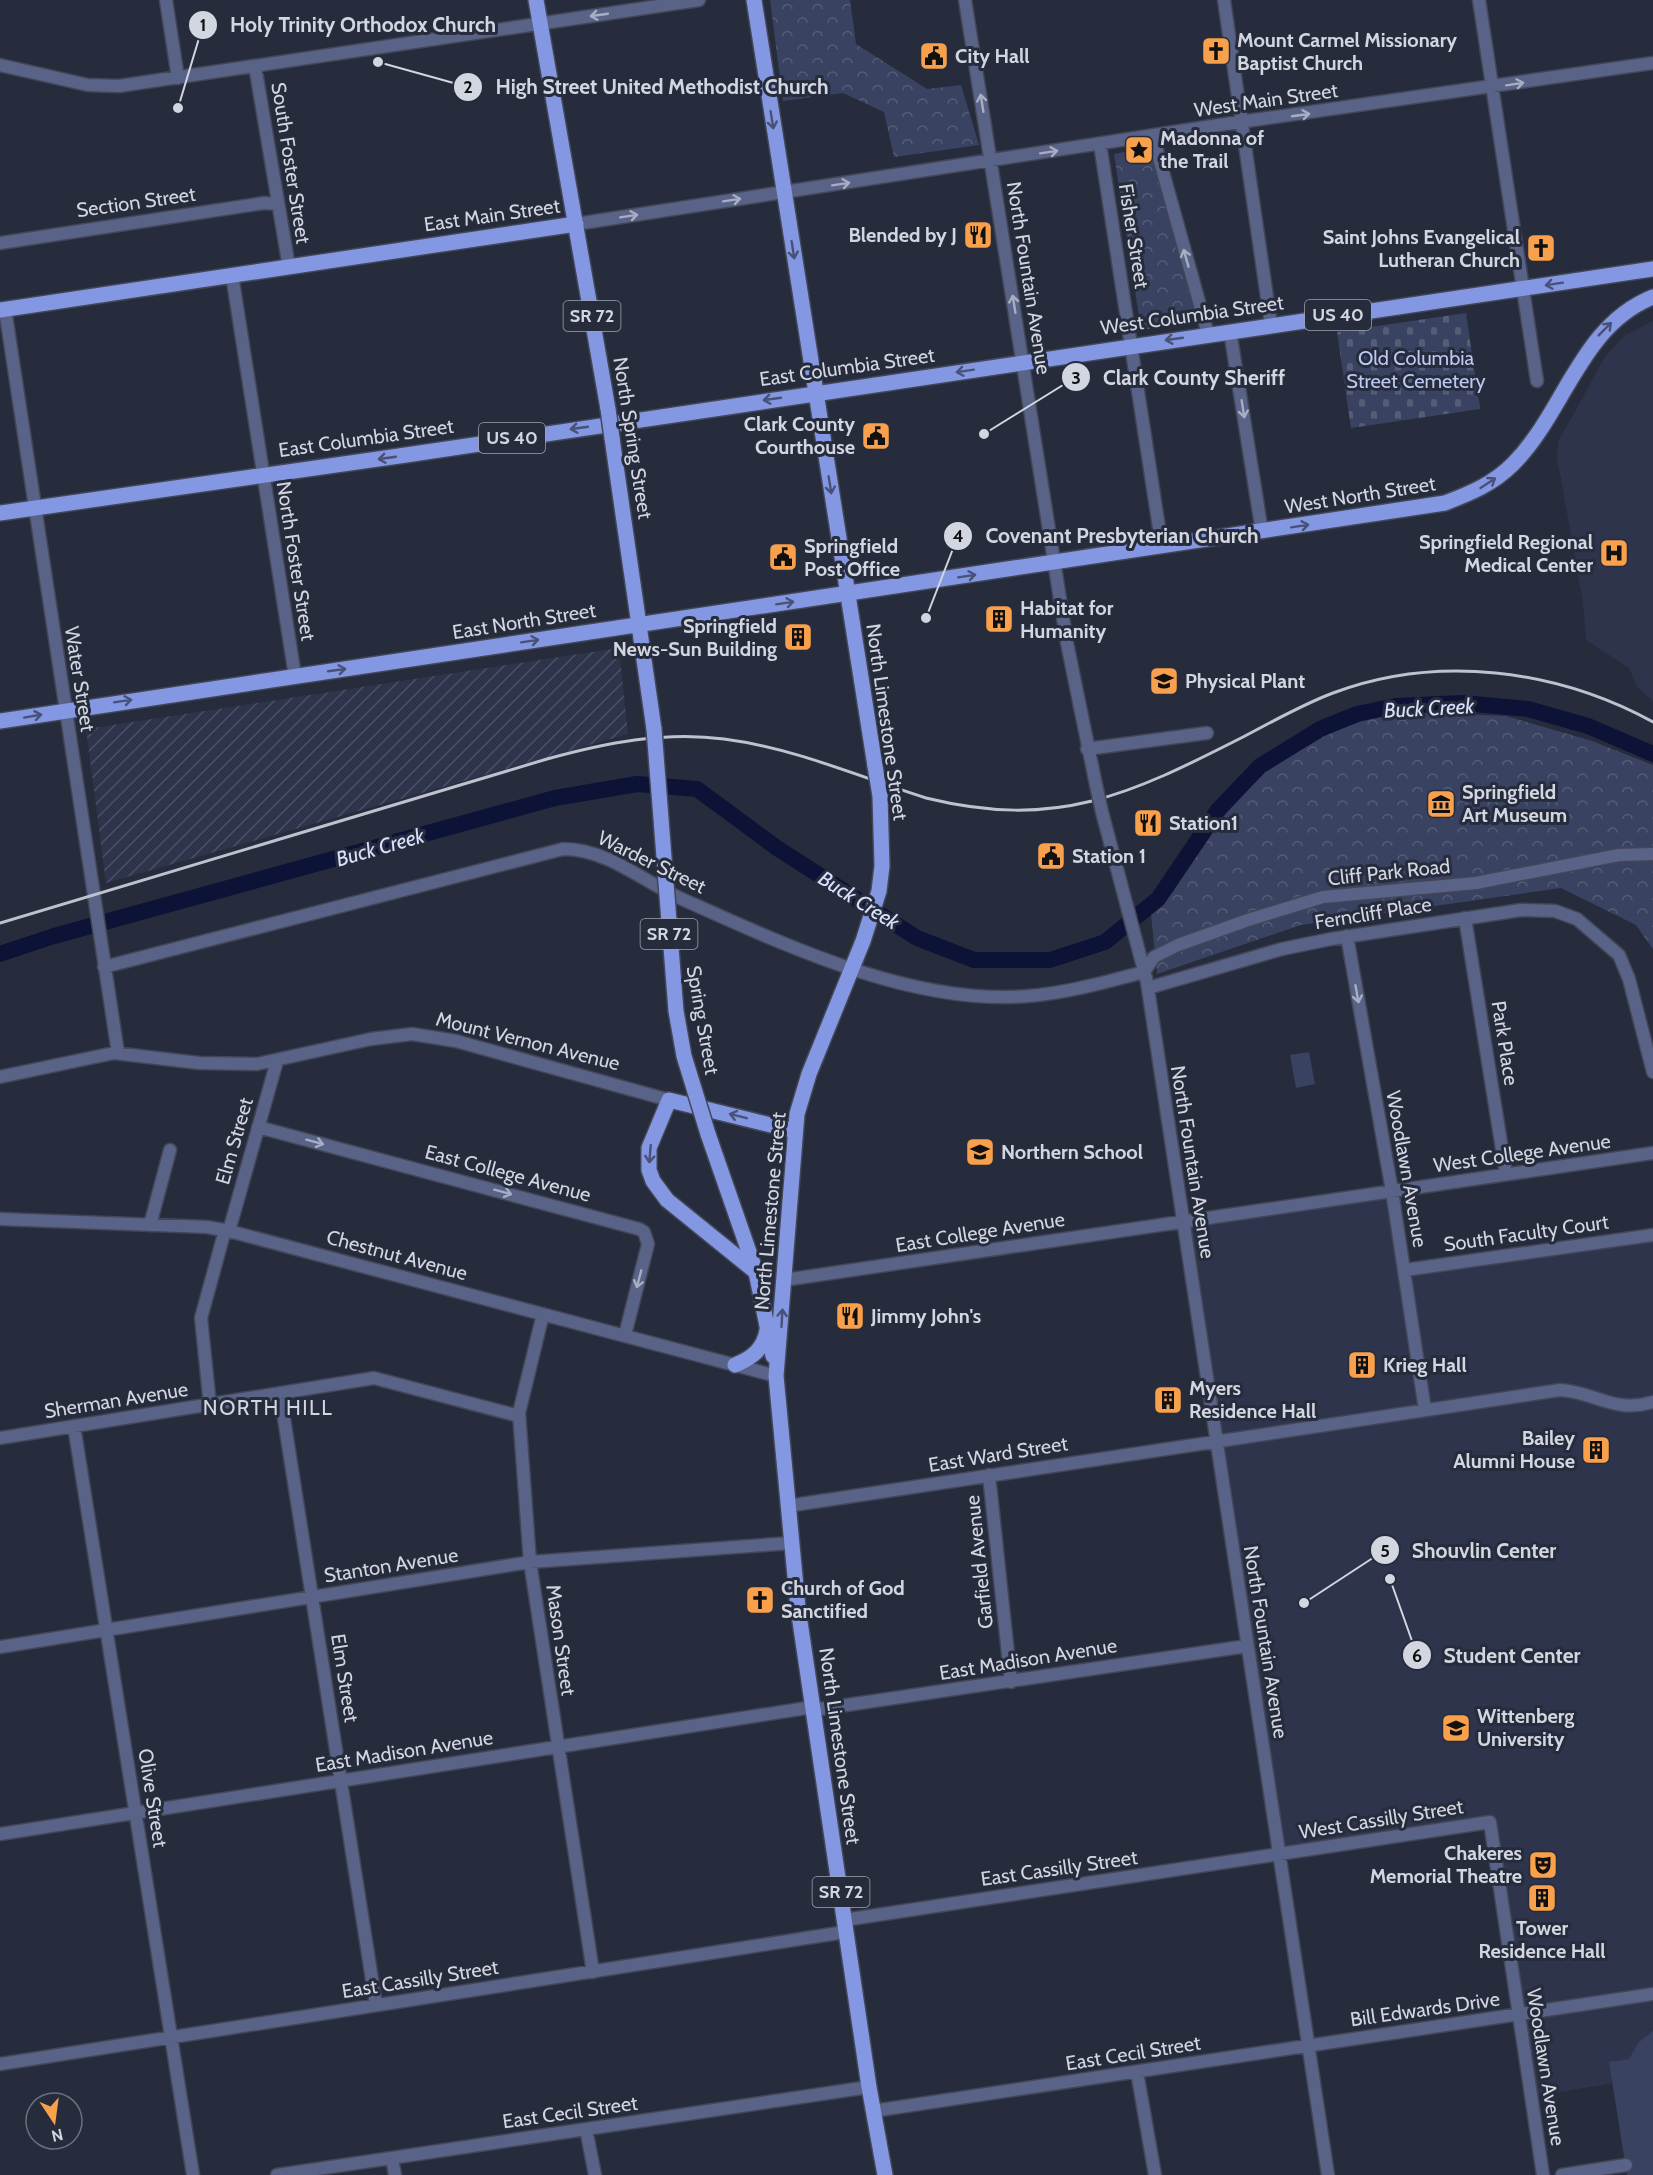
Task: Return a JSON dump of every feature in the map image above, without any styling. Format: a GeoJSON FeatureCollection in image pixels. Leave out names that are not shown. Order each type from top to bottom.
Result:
{"type":"FeatureCollection","features":[{"type":"Feature","properties":{"kind":"main road","name":"SR 72"},"geometry":{"type":"LineString","coordinates":[[536,0],[576,224]]}},
{"type":"Feature","properties":{"kind":"main road","name":"North Limestone Street"},"geometry":{"type":"LineString","coordinates":[[754,0],[880,796],[882,868],[879,891],[862,941],[809,1074],[795,1131],[776,1376],[791,1543],[813,1708],[844,1926],[885,2175]]}},
{"type":"Feature","properties":{"kind":"main road","name":"East Main Street"},"geometry":{"type":"LineString","coordinates":[[2,310],[576,224]]}},
{"type":"Feature","properties":{"kind":"main road","name":"North Spring Street"},"geometry":{"type":"LineString","coordinates":[[576,224],[608,409],[640,624]]}},
{"type":"Feature","properties":{"kind":"main road","name":"West Columbia Street"},"geometry":{"type":"LineString","coordinates":[[1023,362],[1653,269]]}},
{"type":"Feature","properties":{"kind":"main road","name":"West North Street"},"geometry":{"type":"LineString","coordinates":[[1055,562],[1445,503],[1488,485],[1513,464],[1544,425],[1597,338],[1637,303],[1653,297]]}},
{"type":"Feature","properties":{"kind":"main road","name":"East Columbia Street"},"geometry":{"type":"LineString","coordinates":[[0,513],[1023,362]]}},
{"type":"Feature","properties":{"kind":"main road","name":"East North Street"},"geometry":{"type":"LineString","coordinates":[[0,721],[1055,562]]}},
{"type":"Feature","properties":{"kind":"main road","name":"Spring Street"},"geometry":{"type":"LineString","coordinates":[[640,624],[654,729],[676,1011],[684,1056],[708,1134],[756,1272],[768,1324],[776,1376]]}},
{"type":"Feature","properties":{"kind":"main road","name":"Mount Vernon Avenue"},"geometry":{"type":"LineString","coordinates":[[669,1100],[795,1131]]}},
{"type":"Feature","properties":{"kind":"main road"},"geometry":{"type":"LineString","coordinates":[[669,1100],[649,1148],[649,1170],[653,1181],[667,1200],[756,1272]]}},
{"type":"Feature","properties":{"kind":"main road"},"geometry":{"type":"LineString","coordinates":[[735,1365],[759,1350],[766,1340],[768,1324]]}},
{"type":"Feature","properties":{"kind":"street"},"geometry":{"type":"LineString","coordinates":[[166,0],[178,78]]}},
{"type":"Feature","properties":{"kind":"street"},"geometry":{"type":"LineString","coordinates":[[0,64],[70,82],[105,87],[699,0]]}},
{"type":"Feature","properties":{"kind":"street","name":"North Fountain Avenue"},"geometry":{"type":"LineString","coordinates":[[965,0],[1079,712],[1119,884],[1148,988],[1328,2175]]}},
{"type":"Feature","properties":{"kind":"street"},"geometry":{"type":"LineString","coordinates":[[1224,0],[1271,325]]}},
{"type":"Feature","properties":{"kind":"street"},"geometry":{"type":"LineString","coordinates":[[1479,2],[1536,381]]}},
{"type":"Feature","properties":{"kind":"street","name":"West Main Street"},"geometry":{"type":"LineString","coordinates":[[991,161],[1653,63]]}},
{"type":"Feature","properties":{"kind":"street","name":"South Foster Street"},"geometry":{"type":"LineString","coordinates":[[255,66],[289,267]]}},
{"type":"Feature","properties":{"kind":"street"},"geometry":{"type":"LineString","coordinates":[[1153,136],[1208,334]]}},
{"type":"Feature","properties":{"kind":"street","name":"Fisher Street"},"geometry":{"type":"LineString","coordinates":[[1100,144],[1162,547]]}},
{"type":"Feature","properties":{"kind":"street","name":"East Main Street"},"geometry":{"type":"LineString","coordinates":[[576,224],[991,161]]}},
{"type":"Feature","properties":{"kind":"street","name":"Section Street"},"geometry":{"type":"LineString","coordinates":[[0,243],[264,203],[278,204]]}},
{"type":"Feature","properties":{"kind":"street","name":"North Foster Street"},"geometry":{"type":"LineString","coordinates":[[232,275],[295,676]]}},
{"type":"Feature","properties":{"kind":"street","name":"Water Street"},"geometry":{"type":"LineString","coordinates":[[2,310],[35,508],[118,1053]]}},
{"type":"Feature","properties":{"kind":"street"},"geometry":{"type":"LineString","coordinates":[[1230,331],[1263,532]]}},
{"type":"Feature","properties":{"kind":"street"},"geometry":{"type":"LineString","coordinates":[[1087,749],[1207,733]]}},
{"type":"Feature","properties":{"kind":"street","name":"Warder Street"},"geometry":{"type":"LineString","coordinates":[[103,961],[563,849],[588,850],[604,856],[680,898],[851,968],[909,986],[1001,998],[1053,994],[1144,972]]}},
{"type":"Feature","properties":{"kind":"street","name":"Cliff Park Road"},"geometry":{"type":"LineString","coordinates":[[1144,972],[1154,957],[1178,945],[1323,897],[1476,883],[1619,855],[1653,854]]}},
{"type":"Feature","properties":{"kind":"street","name":"Ferncliff Place"},"geometry":{"type":"LineString","coordinates":[[1148,988],[1282,949],[1347,936],[1521,910],[1555,911],[1577,919],[1602,938],[1619,955],[1625,965],[1653,1072]]}},
{"type":"Feature","properties":{"kind":"street","name":"Park Place"},"geometry":{"type":"LineString","coordinates":[[1465,918],[1506,1174]]}},
{"type":"Feature","properties":{"kind":"street","name":"Woodlawn Avenue"},"geometry":{"type":"LineString","coordinates":[[1347,936],[1392,1191],[1425,1410]]}},
{"type":"Feature","properties":{"kind":"street","name":"Mount Vernon Avenue"},"geometry":{"type":"LineString","coordinates":[[0,1077],[118,1053],[231,1065],[277,1061],[397,1035],[431,1036],[669,1100]]}},
{"type":"Feature","properties":{"kind":"street","name":"Elm Street"},"geometry":{"type":"LineString","coordinates":[[210,1405],[201,1318],[277,1061]]}},
{"type":"Feature","properties":{"kind":"street","name":"East College Avenue"},"geometry":{"type":"LineString","coordinates":[[258,1127],[639,1229],[644,1232],[648,1244],[625,1335]]}},
{"type":"Feature","properties":{"kind":"street"},"geometry":{"type":"LineString","coordinates":[[150,1225],[170,1150]]}},
{"type":"Feature","properties":{"kind":"street","name":"West College Avenue"},"geometry":{"type":"LineString","coordinates":[[1182,1222],[1653,1153]]}},
{"type":"Feature","properties":{"kind":"street","name":"Chestnut Avenue"},"geometry":{"type":"LineString","coordinates":[[0,1220],[207,1227],[227,1231],[776,1376]]}},
{"type":"Feature","properties":{"kind":"street","name":"East College Avenue"},"geometry":{"type":"LineString","coordinates":[[784,1280],[1182,1222]]}},
{"type":"Feature","properties":{"kind":"street","name":"South Faculty Court"},"geometry":{"type":"LineString","coordinates":[[1405,1270],[1653,1235]]}},
{"type":"Feature","properties":{"kind":"street","name":"Mason Street"},"geometry":{"type":"LineString","coordinates":[[543,1314],[519,1416],[530,1562],[593,1972]]}},
{"type":"Feature","properties":{"kind":"street","name":"Sherman Avenue"},"geometry":{"type":"LineString","coordinates":[[0,1438],[374,1378],[519,1416]]}},
{"type":"Feature","properties":{"kind":"street","name":"East Ward Street"},"geometry":{"type":"LineString","coordinates":[[787,1506],[1560,1390],[1571,1391],[1621,1406],[1653,1402]]}},
{"type":"Feature","properties":{"kind":"street","name":"Elm Street"},"geometry":{"type":"LineString","coordinates":[[280,1394],[376,2005]]}},
{"type":"Feature","properties":{"kind":"street","name":"Olive Street"},"geometry":{"type":"LineString","coordinates":[[74,1426],[192,2175]]}},
{"type":"Feature","properties":{"kind":"street","name":"Garfield Avenue"},"geometry":{"type":"LineString","coordinates":[[989,1475],[1011,1682]]}},
{"type":"Feature","properties":{"kind":"street","name":"Stanton Avenue"},"geometry":{"type":"LineString","coordinates":[[0,1647],[530,1562],[791,1543]]}},
{"type":"Feature","properties":{"kind":"street","name":"East Madison Avenue"},"geometry":{"type":"LineString","coordinates":[[0,1834],[813,1708],[1011,1682],[1248,1646]]}},
{"type":"Feature","properties":{"kind":"street","name":"Woodlawn Avenue"},"geometry":{"type":"LineString","coordinates":[[1490,1822],[1544,2175]]}},
{"type":"Feature","properties":{"kind":"street","name":"West Cassilly Street"},"geometry":{"type":"LineString","coordinates":[[1279,1855],[1490,1822]]}},
{"type":"Feature","properties":{"kind":"street","name":"East Cassilly Street"},"geometry":{"type":"LineString","coordinates":[[0,2064],[593,1972],[844,1926],[1279,1855]]}},
{"type":"Feature","properties":{"kind":"street","name":"Bill Edwards Drive"},"geometry":{"type":"LineString","coordinates":[[1310,2046],[1653,1994]]}},
{"type":"Feature","properties":{"kind":"street","name":"East Cecil Street"},"geometry":{"type":"LineString","coordinates":[[873,2111],[1310,2046]]}},
{"type":"Feature","properties":{"kind":"street"},"geometry":{"type":"LineString","coordinates":[[1137,2072],[1155,2175]]}},
{"type":"Feature","properties":{"kind":"street","name":"East Cecil Street"},"geometry":{"type":"LineString","coordinates":[[277,2175],[869,2087]]}},
{"type":"Feature","properties":{"kind":"street"},"geometry":{"type":"LineString","coordinates":[[586,2129],[595,2175]]}},
{"type":"Feature","properties":{"kind":"street"},"geometry":{"type":"LineString","coordinates":[[392,2158],[395,2175]]}},
{"type":"Feature","properties":{"kind":"street"},"geometry":{"type":"LineString","coordinates":[[1562,2175],[1626,2165]]}},
{"type":"Feature","properties":{"kind":"shaded area","name":"Springfield Regional Medical Center"},"geometry":{"type":"Polygon","coordinates":[[[1653,321],[1653,701],[1637,687],[1629,668],[1586,640],[1583,603],[1557,457],[1558,442],[1605,357],[1624,336],[1653,321]]]}},
{"type":"Feature","properties":{"kind":"shaded area"},"geometry":{"type":"Polygon","coordinates":[[[619,648],[628,734],[106,883],[86,729],[619,648]]]}},
{"type":"Feature","properties":{"kind":"shaded area","name":"Wittenberg University"},"geometry":{"type":"Polygon","coordinates":[[[1392,1191],[1405,1269],[1653,1235],[1653,2175],[1627,2175],[1613,2083],[1531,2097],[1489,1823],[1279,1855],[1182,1222],[1392,1191]]]}},
{"type":"Feature","properties":{"kind":"green space"},"geometry":{"type":"Polygon","coordinates":[[[770,0],[850,0],[856,44],[927,89],[961,85],[979,145],[894,157],[884,112],[843,93],[783,101],[770,0]]]}},
{"type":"Feature","properties":{"kind":"green space"},"geometry":{"type":"Polygon","coordinates":[[[1149,147],[1197,322],[1141,330],[1114,154],[1149,147]]]}},
{"type":"Feature","properties":{"kind":"green space","name":"Old Columbia Street Cemetery"},"geometry":{"type":"Polygon","coordinates":[[[1466,313],[1480,409],[1351,428],[1337,332],[1466,313]]]}},
{"type":"Feature","properties":{"kind":"green space"},"geometry":{"type":"Polygon","coordinates":[[[1415,712],[1506,716],[1592,741],[1653,765],[1653,949],[1636,925],[1561,888],[1301,925],[1157,974],[1151,914],[1172,893],[1225,815],[1261,773],[1330,733],[1366,719],[1415,712]]]}},
{"type":"Feature","properties":{"kind":"green space"},"geometry":{"type":"Polygon","coordinates":[[[1309,1052],[1315,1084],[1296,1088],[1290,1055],[1309,1052]]]}},
{"type":"Feature","properties":{"kind":"green space"},"geometry":{"type":"Polygon","coordinates":[[[1653,2031],[1653,2175],[1627,2175],[1609,2062],[1629,2059],[1639,2042],[1653,2031]]]}},
{"type":"Feature","properties":{"kind":"waterway","name":"Buck Creek"},"geometry":{"type":"LineString","coordinates":[[0,954],[54,936],[555,798],[637,784],[697,789],[777,848],[917,938],[974,960],[1050,960],[1105,942],[1158,899],[1218,810],[1260,766],[1320,729],[1357,714],[1396,706],[1463,703],[1528,709],[1588,726],[1653,754]]}},
{"type":"Feature","properties":{"kind":"railway"},"geometry":{"type":"LineString","coordinates":[[0,923],[547,759],[635,740],[679,736],[750,743],[801,756],[926,798],[973,807],[1015,810],[1054,808],[1091,801],[1127,790],[1164,776],[1333,693],[1373,681],[1413,674],[1454,671],[1496,673],[1537,679],[1616,704],[1653,722]]}},
{"type":"Feature","properties":{"kind":"place","name":"Mount Carmel Missionary Baptist Church"},"geometry":{"type":"Point","coordinates":[1216,51]}},
{"type":"Feature","properties":{"kind":"place","name":"City Hall"},"geometry":{"type":"Point","coordinates":[934,56]}},
{"type":"Feature","properties":{"kind":"place","name":"High Street United Methodist Church"},"geometry":{"type":"Point","coordinates":[378,62]}},
{"type":"Feature","properties":{"kind":"place","name":"Holy Trinity Orthodox Church"},"geometry":{"type":"Point","coordinates":[178,108]}},
{"type":"Feature","properties":{"kind":"place","name":"Madonna of the Trail"},"geometry":{"type":"Point","coordinates":[1139,150]}},
{"type":"Feature","properties":{"kind":"place","name":"Blended by J"},"geometry":{"type":"Point","coordinates":[978,235]}},
{"type":"Feature","properties":{"kind":"place","name":"Saint Johns Evangelical Lutheran Church"},"geometry":{"type":"Point","coordinates":[1541,248]}},
{"type":"Feature","properties":{"kind":"place","name":"Clark County Sheriff"},"geometry":{"type":"Point","coordinates":[984,434]}},
{"type":"Feature","properties":{"kind":"place","name":"Clark County Courthouse"},"geometry":{"type":"Point","coordinates":[876,436]}},
{"type":"Feature","properties":{"kind":"place","name":"Springfield Regional Medical Center"},"geometry":{"type":"Point","coordinates":[1614,553]}},
{"type":"Feature","properties":{"kind":"place","name":"Springfield Post Office"},"geometry":{"type":"Point","coordinates":[783,557]}},
{"type":"Feature","properties":{"kind":"place","name":"Covenant Presbyterian Church"},"geometry":{"type":"Point","coordinates":[926,618]}},
{"type":"Feature","properties":{"kind":"place","name":"Habitat for Humanity"},"geometry":{"type":"Point","coordinates":[999,619]}},
{"type":"Feature","properties":{"kind":"place","name":"Springfield News-Sun Building"},"geometry":{"type":"Point","coordinates":[798,637]}},
{"type":"Feature","properties":{"kind":"place","name":"Physical Plant"},"geometry":{"type":"Point","coordinates":[1164,681]}},
{"type":"Feature","properties":{"kind":"place","name":"Springfield Art Museum"},"geometry":{"type":"Point","coordinates":[1441,804]}},
{"type":"Feature","properties":{"kind":"place","name":"Station1"},"geometry":{"type":"Point","coordinates":[1148,823]}},
{"type":"Feature","properties":{"kind":"place","name":"Station 1"},"geometry":{"type":"Point","coordinates":[1051,856]}},
{"type":"Feature","properties":{"kind":"place","name":"Northern School"},"geometry":{"type":"Point","coordinates":[980,1152]}},
{"type":"Feature","properties":{"kind":"place","name":"Jimmy John's"},"geometry":{"type":"Point","coordinates":[850,1316]}},
{"type":"Feature","properties":{"kind":"place","name":"Krieg Hall"},"geometry":{"type":"Point","coordinates":[1362,1365]}},
{"type":"Feature","properties":{"kind":"place","name":"Myers Residence Hall"},"geometry":{"type":"Point","coordinates":[1168,1400]}},
{"type":"Feature","properties":{"kind":"place","name":"Bailey Alumni House"},"geometry":{"type":"Point","coordinates":[1596,1450]}},
{"type":"Feature","properties":{"kind":"place","name":"Student Center"},"geometry":{"type":"Point","coordinates":[1390,1579]}},
{"type":"Feature","properties":{"kind":"place","name":"Church of God Sanctified"},"geometry":{"type":"Point","coordinates":[760,1600]}},
{"type":"Feature","properties":{"kind":"place","name":"Shouvlin Center"},"geometry":{"type":"Point","coordinates":[1304,1603]}},
{"type":"Feature","properties":{"kind":"place","name":"Wittenberg University"},"geometry":{"type":"Point","coordinates":[1456,1728]}},
{"type":"Feature","properties":{"kind":"place","name":"Chakeres Memorial Theatre"},"geometry":{"type":"Point","coordinates":[1543,1865]}},
{"type":"Feature","properties":{"kind":"place","name":"Tower Residence Hall"},"geometry":{"type":"Point","coordinates":[1542,1898]}},
{"type":"Feature","properties":{"kind":"district","name":"NORTH HILL"},"geometry":{"type":"Point","coordinates":[268,1407]}}]}
